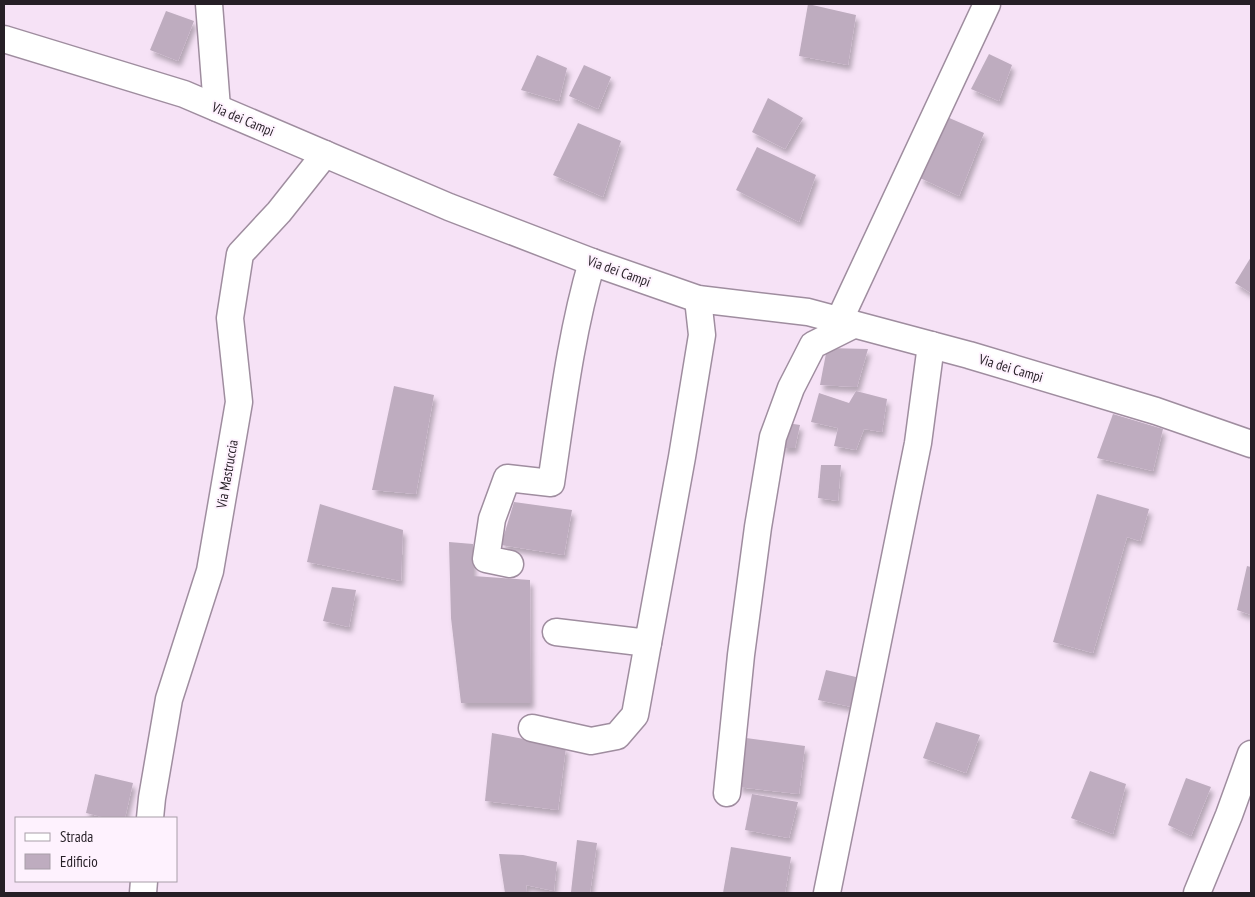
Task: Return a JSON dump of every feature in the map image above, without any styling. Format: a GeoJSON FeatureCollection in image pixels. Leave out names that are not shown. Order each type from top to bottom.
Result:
{"type":"FeatureCollection","features":[{"type":"Feature","properties":{"kind":"street"},"geometry":{"type":"LineString","coordinates":[[209,4],[217,108]]}},
{"type":"Feature","properties":{"kind":"street"},"geometry":{"type":"LineString","coordinates":[[727,793],[758,527],[773,437],[791,388],[813,345],[846,323],[987,4]]}},
{"type":"Feature","properties":{"kind":"street","name":"Via dei Campi"},"geometry":{"type":"LineString","coordinates":[[4,40],[184,94],[449,207],[592,262],[698,299],[808,312],[969,355],[1156,411],[1251,444]]}},
{"type":"Feature","properties":{"kind":"street","name":"Via Mastruccia"},"geometry":{"type":"LineString","coordinates":[[150,817],[169,698],[210,571],[239,402],[230,318],[240,254],[279,212],[325,154]]}},
{"type":"Feature","properties":{"kind":"street"},"geometry":{"type":"LineString","coordinates":[[510,564],[486,559],[492,519],[506,478],[551,482],[566,382],[584,286],[592,262]]}},
{"type":"Feature","properties":{"kind":"street"},"geometry":{"type":"LineString","coordinates":[[532,728],[591,742],[617,736],[635,715],[702,335],[698,299]]}},
{"type":"Feature","properties":{"kind":"street"},"geometry":{"type":"LineString","coordinates":[[827,893],[918,444],[931,345]]}},
{"type":"Feature","properties":{"kind":"street"},"geometry":{"type":"LineString","coordinates":[[556,632],[648,643]]}},
{"type":"Feature","properties":{"kind":"street"},"geometry":{"type":"LineString","coordinates":[[1196,893],[1229,815],[1251,754]]}},
{"type":"Feature","properties":{"kind":"building"},"geometry":{"type":"Polygon","coordinates":[[[808,4],[856,15],[848,65],[799,56],[808,4]]]}},
{"type":"Feature","properties":{"kind":"building"},"geometry":{"type":"Polygon","coordinates":[[[166,11],[194,21],[178,61],[150,50],[166,11]]]}},
{"type":"Feature","properties":{"kind":"building"},"geometry":{"type":"Polygon","coordinates":[[[989,54],[1012,65],[999,101],[971,89],[989,54]]]}},
{"type":"Feature","properties":{"kind":"building"},"geometry":{"type":"Polygon","coordinates":[[[537,55],[567,68],[559,101],[521,90],[537,55]]]}},
{"type":"Feature","properties":{"kind":"building"},"geometry":{"type":"Polygon","coordinates":[[[584,65],[611,77],[598,109],[569,96],[584,65]]]}},
{"type":"Feature","properties":{"kind":"building"},"geometry":{"type":"Polygon","coordinates":[[[768,98],[803,118],[785,149],[752,132],[768,98]]]}},
{"type":"Feature","properties":{"kind":"building"},"geometry":{"type":"Polygon","coordinates":[[[947,117],[984,133],[959,196],[920,178],[947,117]]]}},
{"type":"Feature","properties":{"kind":"building"},"geometry":{"type":"Polygon","coordinates":[[[578,123],[621,141],[603,197],[553,175],[578,123]]]}},
{"type":"Feature","properties":{"kind":"building"},"geometry":{"type":"Polygon","coordinates":[[[757,147],[816,175],[799,222],[736,190],[757,147]]]}},
{"type":"Feature","properties":{"kind":"building"},"geometry":{"type":"Polygon","coordinates":[[[1251,257],[1251,293],[1235,283],[1251,257]]]}},
{"type":"Feature","properties":{"kind":"building"},"geometry":{"type":"Polygon","coordinates":[[[827,348],[868,349],[857,387],[820,385],[827,348]]]}},
{"type":"Feature","properties":{"kind":"building"},"geometry":{"type":"Polygon","coordinates":[[[394,386],[434,395],[416,494],[372,490],[394,386]]]}},
{"type":"Feature","properties":{"kind":"building"},"geometry":{"type":"Polygon","coordinates":[[[856,391],[887,399],[882,432],[864,429],[856,450],[834,446],[838,428],[811,422],[819,393],[849,403],[856,391]]]}},
{"type":"Feature","properties":{"kind":"building"},"geometry":{"type":"Polygon","coordinates":[[[1113,414],[1163,429],[1153,471],[1097,458],[1113,414]]]}},
{"type":"Feature","properties":{"kind":"building"},"geometry":{"type":"Polygon","coordinates":[[[787,423],[800,425],[795,448],[781,448],[787,423]]]}},
{"type":"Feature","properties":{"kind":"building"},"geometry":{"type":"Polygon","coordinates":[[[821,465],[841,465],[838,501],[818,498],[821,465]]]}},
{"type":"Feature","properties":{"kind":"building"},"geometry":{"type":"Polygon","coordinates":[[[1097,494],[1149,509],[1140,541],[1127,537],[1093,653],[1053,642],[1097,494]]]}},
{"type":"Feature","properties":{"kind":"building"},"geometry":{"type":"Polygon","coordinates":[[[514,502],[572,510],[564,555],[501,545],[514,502]]]}},
{"type":"Feature","properties":{"kind":"building"},"geometry":{"type":"Polygon","coordinates":[[[320,504],[403,530],[401,581],[307,562],[320,504]]]}},
{"type":"Feature","properties":{"kind":"building"},"geometry":{"type":"Polygon","coordinates":[[[449,542],[473,544],[473,576],[530,580],[531,703],[461,703],[451,618],[449,542]]]}},
{"type":"Feature","properties":{"kind":"building"},"geometry":{"type":"Polygon","coordinates":[[[1247,566],[1251,567],[1251,615],[1237,610],[1247,566]]]}},
{"type":"Feature","properties":{"kind":"building"},"geometry":{"type":"Polygon","coordinates":[[[332,587],[356,590],[349,627],[323,621],[332,587]]]}},
{"type":"Feature","properties":{"kind":"building"},"geometry":{"type":"Polygon","coordinates":[[[826,670],[856,677],[852,707],[818,700],[826,670]]]}},
{"type":"Feature","properties":{"kind":"building"},"geometry":{"type":"Polygon","coordinates":[[[936,722],[980,735],[966,773],[923,758],[936,722]]]}},
{"type":"Feature","properties":{"kind":"building"},"geometry":{"type":"Polygon","coordinates":[[[492,733],[566,747],[558,810],[485,801],[492,733]]]}},
{"type":"Feature","properties":{"kind":"building"},"geometry":{"type":"Polygon","coordinates":[[[746,738],[805,746],[799,794],[738,787],[746,738]]]}},
{"type":"Feature","properties":{"kind":"building"},"geometry":{"type":"Polygon","coordinates":[[[1090,771],[1126,784],[1113,834],[1071,818],[1090,771]]]}},
{"type":"Feature","properties":{"kind":"building"},"geometry":{"type":"Polygon","coordinates":[[[95,774],[133,783],[125,817],[102,817],[86,813],[95,774]]]}},
{"type":"Feature","properties":{"kind":"building"},"geometry":{"type":"Polygon","coordinates":[[[1186,778],[1211,787],[1191,836],[1168,825],[1186,778]]]}},
{"type":"Feature","properties":{"kind":"building"},"geometry":{"type":"Polygon","coordinates":[[[752,794],[798,802],[789,838],[745,830],[752,794]]]}},
{"type":"Feature","properties":{"kind":"building"},"geometry":{"type":"Polygon","coordinates":[[[577,840],[597,843],[590,893],[571,892],[577,840]]]}},
{"type":"Feature","properties":{"kind":"building"},"geometry":{"type":"Polygon","coordinates":[[[731,847],[791,857],[785,893],[723,893],[731,847]]]}},
{"type":"Feature","properties":{"kind":"building"},"geometry":{"type":"Polygon","coordinates":[[[499,854],[523,855],[557,862],[554,891],[526,885],[527,893],[505,893],[499,854]]]}}]}
